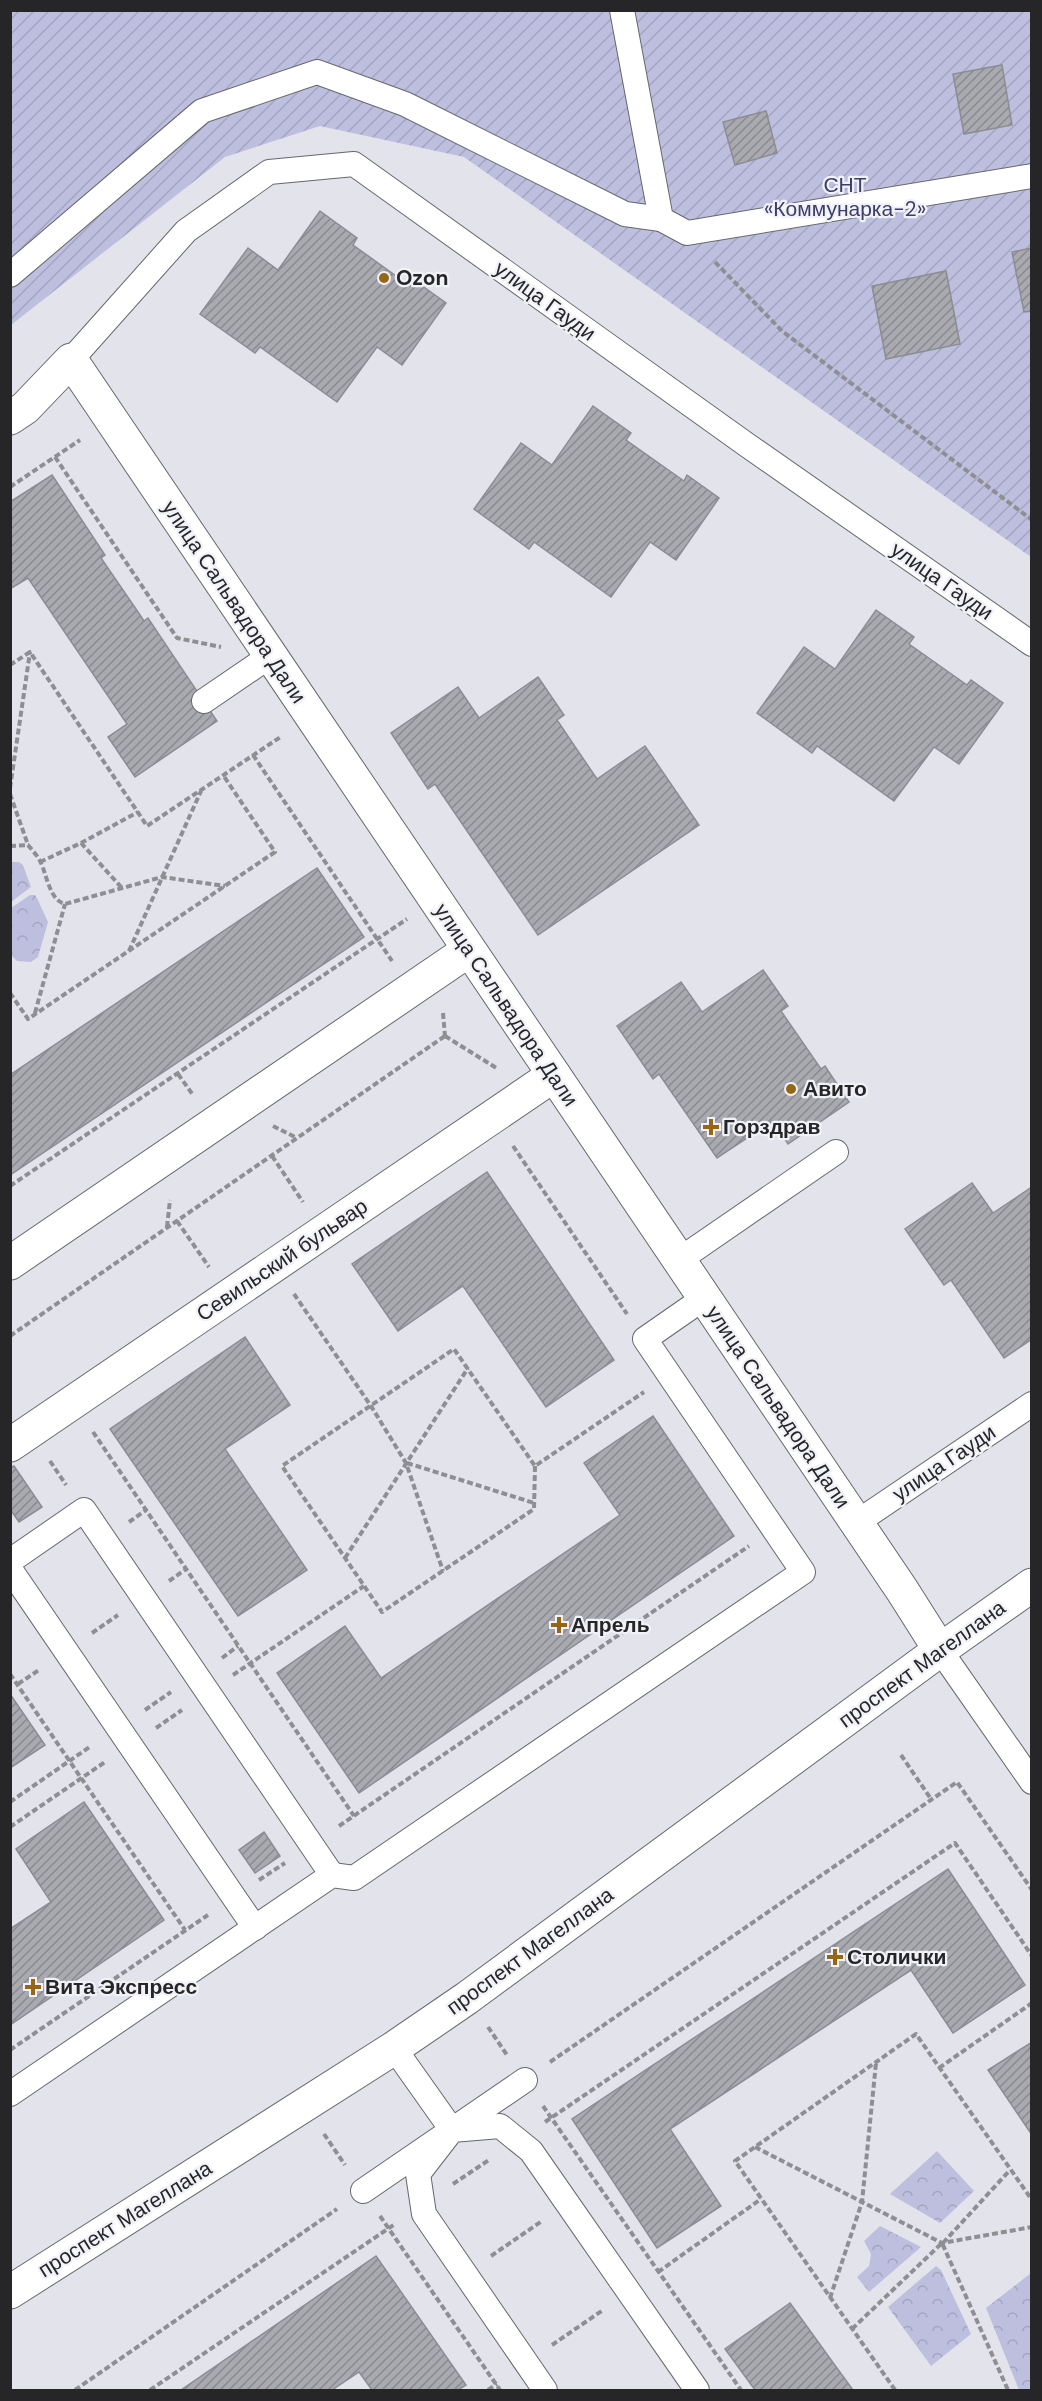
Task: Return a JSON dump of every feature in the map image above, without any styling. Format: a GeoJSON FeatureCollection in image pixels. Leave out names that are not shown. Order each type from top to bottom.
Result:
{"type":"FeatureCollection","features":[{"type":"Feature","properties":{"kind":"street"},"geometry":{"type":"LineString","coordinates":[[18,413],[71,360]]}},
{"type":"Feature","properties":{"kind":"street","name":"улица Сальвадора Дали"},"geometry":{"type":"LineString","coordinates":[[71,360],[469,950],[543,1082],[679,1260],[940,1650]]}},
{"type":"Feature","properties":{"kind":"street"},"geometry":{"type":"LineString","coordinates":[[10,1263],[469,950]]}},
{"type":"Feature","properties":{"kind":"street","name":"Севильский бульвар"},"geometry":{"type":"LineString","coordinates":[[20,1438],[543,1082]]}},
{"type":"Feature","properties":{"kind":"street","name":"проспект Магеллана"},"geometry":{"type":"LineString","coordinates":[[10,2292],[394,2048],[467,1998],[940,1650],[1032,1585]]}},
{"type":"Feature","properties":{"kind":"lane"},"geometry":{"type":"LineString","coordinates":[[622,10],[661,219]]}},
{"type":"Feature","properties":{"kind":"lane"},"geometry":{"type":"LineString","coordinates":[[10,275],[202,111],[317,72],[405,104],[625,214],[661,219],[687,233],[1032,176]]}},
{"type":"Feature","properties":{"kind":"lane","name":"улица Гауди"},"geometry":{"type":"LineString","coordinates":[[71,360],[186,231],[269,172],[354,164],[1032,644]]}},
{"type":"Feature","properties":{"kind":"lane"},"geometry":{"type":"LineString","coordinates":[[204,701],[270,656]]}},
{"type":"Feature","properties":{"kind":"lane"},"geometry":{"type":"LineString","coordinates":[[679,1260],[836,1152]]}},
{"type":"Feature","properties":{"kind":"lane"},"geometry":{"type":"LineString","coordinates":[[10,2094],[332,1875],[354,1878],[803,1572],[645,1339],[704,1298]]}},
{"type":"Feature","properties":{"kind":"lane","name":"улица Гауди"},"geometry":{"type":"LineString","coordinates":[[856,1523],[1032,1404]]}},
{"type":"Feature","properties":{"kind":"lane"},"geometry":{"type":"LineString","coordinates":[[10,1561],[84,1510],[332,1875]]}},
{"type":"Feature","properties":{"kind":"lane"},"geometry":{"type":"LineString","coordinates":[[10,1569],[255,1928]]}},
{"type":"Feature","properties":{"kind":"lane"},"geometry":{"type":"LineString","coordinates":[[940,1650],[1032,1782]]}},
{"type":"Feature","properties":{"kind":"lane"},"geometry":{"type":"LineString","coordinates":[[394,2048],[452,2130]]}},
{"type":"Feature","properties":{"kind":"lane"},"geometry":{"type":"LineString","coordinates":[[363,2191],[525,2080]]}},
{"type":"Feature","properties":{"kind":"lane"},"geometry":{"type":"LineString","coordinates":[[545,2391],[424,2214],[418,2174],[452,2130],[500,2126],[531,2151],[697,2391]]}},
{"type":"Feature","properties":{"kind":"path"},"geometry":{"type":"LineString","coordinates":[[687,233],[782,331],[1032,520]]}},
{"type":"Feature","properties":{"kind":"path"},"geometry":{"type":"LineString","coordinates":[[10,487],[111,419]]}},
{"type":"Feature","properties":{"kind":"path"},"geometry":{"type":"LineString","coordinates":[[55,457],[177,638],[226,648]]}},
{"type":"Feature","properties":{"kind":"path"},"geometry":{"type":"LineString","coordinates":[[10,665],[30,652]]}},
{"type":"Feature","properties":{"kind":"path"},"geometry":{"type":"LineString","coordinates":[[11,786],[30,652]]}},
{"type":"Feature","properties":{"kind":"path"},"geometry":{"type":"LineString","coordinates":[[30,652],[147,826],[290,730]]}},
{"type":"Feature","properties":{"kind":"path"},"geometry":{"type":"LineString","coordinates":[[253,755],[412,989]]}},
{"type":"Feature","properties":{"kind":"path"},"geometry":{"type":"LineString","coordinates":[[10,993],[28,1019],[275,852],[223,775]]}},
{"type":"Feature","properties":{"kind":"path"},"geometry":{"type":"LineString","coordinates":[[129,951],[201,790]]}},
{"type":"Feature","properties":{"kind":"path"},"geometry":{"type":"LineString","coordinates":[[10,794],[28,845],[40,862],[54,896],[60,902],[65,904],[162,877],[225,886]]}},
{"type":"Feature","properties":{"kind":"path"},"geometry":{"type":"LineString","coordinates":[[40,862],[138,812]]}},
{"type":"Feature","properties":{"kind":"path"},"geometry":{"type":"LineString","coordinates":[[81,843],[122,888]]}},
{"type":"Feature","properties":{"kind":"path"},"geometry":{"type":"LineString","coordinates":[[10,846],[28,845]]}},
{"type":"Feature","properties":{"kind":"path"},"geometry":{"type":"LineString","coordinates":[[35,1013],[65,904]]}},
{"type":"Feature","properties":{"kind":"path"},"geometry":{"type":"LineString","coordinates":[[10,1186],[415,914]]}},
{"type":"Feature","properties":{"kind":"path"},"geometry":{"type":"LineString","coordinates":[[10,1336],[445,1036],[543,1082]]}},
{"type":"Feature","properties":{"kind":"path"},"geometry":{"type":"LineString","coordinates":[[492,1116],[645,1339]]}},
{"type":"Feature","properties":{"kind":"path"},"geometry":{"type":"LineString","coordinates":[[272,1156],[323,1232]]}},
{"type":"Feature","properties":{"kind":"path"},"geometry":{"type":"LineString","coordinates":[[177,1221],[228,1296]]}},
{"type":"Feature","properties":{"kind":"path"},"geometry":{"type":"LineString","coordinates":[[274,1265],[371,1406],[406,1463],[443,1571]]}},
{"type":"Feature","properties":{"kind":"path"},"geometry":{"type":"LineString","coordinates":[[454,1349],[468,1368],[535,1466],[534,1509],[382,1612],[282,1466],[454,1349]]}},
{"type":"Feature","properties":{"kind":"path"},"geometry":{"type":"LineString","coordinates":[[345,1558],[468,1368]]}},
{"type":"Feature","properties":{"kind":"path"},"geometry":{"type":"LineString","coordinates":[[535,1466],[669,1375]]}},
{"type":"Feature","properties":{"kind":"path"},"geometry":{"type":"LineString","coordinates":[[73,1403],[354,1816]]}},
{"type":"Feature","properties":{"kind":"path"},"geometry":{"type":"LineString","coordinates":[[20,1438],[84,1510]]}},
{"type":"Feature","properties":{"kind":"path"},"geometry":{"type":"LineString","coordinates":[[406,1463],[534,1503]]}},
{"type":"Feature","properties":{"kind":"path"},"geometry":{"type":"LineString","coordinates":[[10,2050],[774,1529]]}},
{"type":"Feature","properties":{"kind":"path"},"geometry":{"type":"LineString","coordinates":[[18,1684],[186,1569]]}},
{"type":"Feature","properties":{"kind":"path"},"geometry":{"type":"LineString","coordinates":[[10,1674],[185,1930]]}},
{"type":"Feature","properties":{"kind":"path"},"geometry":{"type":"LineString","coordinates":[[900,1755],[931,1799]]}},
{"type":"Feature","properties":{"kind":"path"},"geometry":{"type":"LineString","coordinates":[[525,2080],[957,1782],[1032,1890]]}},
{"type":"Feature","properties":{"kind":"path"},"geometry":{"type":"LineString","coordinates":[[150,2391],[954,1843],[1032,1956]]}},
{"type":"Feature","properties":{"kind":"path"},"geometry":{"type":"LineString","coordinates":[[467,1998],[741,2391]]}},
{"type":"Feature","properties":{"kind":"path"},"geometry":{"type":"LineString","coordinates":[[939,2068],[1032,2003]]}},
{"type":"Feature","properties":{"kind":"path"},"geometry":{"type":"LineString","coordinates":[[895,2391],[735,2161],[916,2034],[1032,2200]]}},
{"type":"Feature","properties":{"kind":"path"},"geometry":{"type":"LineString","coordinates":[[831,2298],[862,2202],[876,2062]]}},
{"type":"Feature","properties":{"kind":"path"},"geometry":{"type":"LineString","coordinates":[[303,2106],[500,2391]]}},
{"type":"Feature","properties":{"kind":"path"},"geometry":{"type":"LineString","coordinates":[[755,2147],[942,2243],[1032,2227]]}},
{"type":"Feature","properties":{"kind":"path"},"geometry":{"type":"LineString","coordinates":[[852,2329],[942,2243],[1010,2170]]}},
{"type":"Feature","properties":{"kind":"path"},"geometry":{"type":"LineString","coordinates":[[75,2391],[363,2191]]}},
{"type":"Feature","properties":{"kind":"path"},"geometry":{"type":"LineString","coordinates":[[435,2296],[567,2203]]}},
{"type":"Feature","properties":{"kind":"path"},"geometry":{"type":"LineString","coordinates":[[942,2243],[1008,2391]]}},
{"type":"Feature","properties":{"kind":"green space","name":"СНТ «Коммунарка-2»"},"geometry":{"type":"Polygon","coordinates":[[[11,11],[1031,11],[1031,557],[464,157],[320,126],[225,157],[11,325],[11,11]]]}},
{"type":"Feature","properties":{"kind":"green space"},"geometry":{"type":"Polygon","coordinates":[[[11,862],[19,862],[23,865],[31,887],[11,902],[11,862]]]}},
{"type":"Feature","properties":{"kind":"green space"},"geometry":{"type":"Polygon","coordinates":[[[30,895],[35,895],[37,898],[48,922],[38,957],[31,962],[17,961],[11,955],[11,908],[30,895]]]}},
{"type":"Feature","properties":{"kind":"green space"},"geometry":{"type":"Polygon","coordinates":[[[937,2151],[974,2191],[940,2223],[890,2194],[937,2151]]]}},
{"type":"Feature","properties":{"kind":"green space"},"geometry":{"type":"Polygon","coordinates":[[[880,2226],[921,2247],[869,2292],[857,2277],[869,2266],[871,2254],[864,2241],[880,2226]]]}},
{"type":"Feature","properties":{"kind":"green space"},"geometry":{"type":"Polygon","coordinates":[[[936,2266],[941,2270],[971,2334],[931,2366],[888,2307],[936,2266]]]}},
{"type":"Feature","properties":{"kind":"green space"},"geometry":{"type":"Polygon","coordinates":[[[1031,2273],[1031,2390],[1019,2390],[986,2308],[1031,2273]]]}},
{"type":"Feature","properties":{"kind":"building"},"geometry":{"type":"Polygon","coordinates":[[[1002,65],[1012,125],[964,134],[953,74],[1002,65]]]}},
{"type":"Feature","properties":{"kind":"building"},"geometry":{"type":"Polygon","coordinates":[[[766,111],[777,153],[735,165],[723,122],[766,111]]]}},
{"type":"Feature","properties":{"kind":"building"},"geometry":{"type":"Polygon","coordinates":[[[320,211],[357,238],[353,245],[410,286],[414,280],[446,303],[402,365],[377,347],[337,402],[260,347],[255,353],[200,314],[248,248],[278,270],[320,211]]]}},
{"type":"Feature","properties":{"kind":"building"},"geometry":{"type":"Polygon","coordinates":[[[1032,248],[1032,311],[1024,312],[1012,252],[1032,248]]]}},
{"type":"Feature","properties":{"kind":"building"},"geometry":{"type":"Polygon","coordinates":[[[946,271],[960,344],[886,359],[872,286],[946,271]]]}},
{"type":"Feature","properties":{"kind":"building"},"geometry":{"type":"Polygon","coordinates":[[[593,406],[631,433],[626,440],[684,481],[687,475],[719,498],[676,560],[650,542],[611,597],[534,542],[529,549],[474,509],[521,443],[552,465],[593,406]]]}},
{"type":"Feature","properties":{"kind":"building"},"geometry":{"type":"Polygon","coordinates":[[[52,475],[105,555],[101,558],[144,621],[148,618],[217,721],[135,777],[108,737],[127,724],[28,578],[10,589],[10,502],[52,475]]]}},
{"type":"Feature","properties":{"kind":"building"},"geometry":{"type":"Polygon","coordinates":[[[876,610],[914,637],[909,644],[967,685],[971,680],[1003,703],[959,764],[934,747],[894,801],[817,746],[812,753],[757,713],[804,647],[835,669],[876,610]]]}},
{"type":"Feature","properties":{"kind":"building"},"geometry":{"type":"Polygon","coordinates":[[[538,677],[564,715],[557,720],[597,779],[645,746],[699,825],[538,935],[435,784],[428,789],[391,733],[458,687],[479,718],[538,677]]]}},
{"type":"Feature","properties":{"kind":"building"},"geometry":{"type":"Polygon","coordinates":[[[317,868],[364,937],[10,1175],[10,1075],[317,868]]]}},
{"type":"Feature","properties":{"kind":"building"},"geometry":{"type":"Polygon","coordinates":[[[763,970],[788,1006],[781,1011],[821,1069],[825,1066],[849,1102],[788,1144],[773,1121],[717,1158],[659,1074],[653,1079],[617,1026],[681,982],[702,1012],[763,970]]]}},
{"type":"Feature","properties":{"kind":"building"},"geometry":{"type":"Polygon","coordinates":[[[487,1172],[614,1360],[546,1407],[463,1286],[398,1331],[352,1264],[487,1172]]]}},
{"type":"Feature","properties":{"kind":"building"},"geometry":{"type":"Polygon","coordinates":[[[972,1183],[993,1213],[1032,1187],[1032,1339],[1004,1358],[951,1280],[944,1285],[905,1229],[972,1183]]]}},
{"type":"Feature","properties":{"kind":"building"},"geometry":{"type":"Polygon","coordinates":[[[245,1337],[290,1405],[225,1449],[307,1570],[238,1616],[110,1429],[245,1337]]]}},
{"type":"Feature","properties":{"kind":"building"},"geometry":{"type":"Polygon","coordinates":[[[653,1416],[734,1536],[359,1793],[277,1673],[345,1626],[381,1678],[620,1515],[584,1463],[653,1416]]]}},
{"type":"Feature","properties":{"kind":"building"},"geometry":{"type":"Polygon","coordinates":[[[14,1466],[42,1507],[19,1522],[10,1509],[10,1468],[14,1466]]]}},
{"type":"Feature","properties":{"kind":"building"},"geometry":{"type":"Polygon","coordinates":[[[10,1694],[45,1745],[10,1768],[10,1694]]]}},
{"type":"Feature","properties":{"kind":"building"},"geometry":{"type":"Polygon","coordinates":[[[84,1802],[164,1920],[10,2025],[10,1929],[51,1902],[16,1849],[84,1802]]]}},
{"type":"Feature","properties":{"kind":"building"},"geometry":{"type":"Polygon","coordinates":[[[264,1832],[280,1856],[255,1873],[239,1850],[264,1832]]]}},
{"type":"Feature","properties":{"kind":"building"},"geometry":{"type":"Polygon","coordinates":[[[948,1869],[1025,1985],[953,2033],[911,1970],[670,2129],[721,2206],[657,2248],[572,2119],[948,1869]]]}},
{"type":"Feature","properties":{"kind":"building"},"geometry":{"type":"Polygon","coordinates":[[[1032,2042],[1032,2135],[988,2070],[1032,2042]]]}},
{"type":"Feature","properties":{"kind":"building"},"geometry":{"type":"Polygon","coordinates":[[[376,2256],[466,2385],[458,2390],[372,2390],[359,2372],[332,2390],[181,2390],[376,2256]]]}},
{"type":"Feature","properties":{"kind":"building"},"geometry":{"type":"Polygon","coordinates":[[[790,2303],[853,2390],[755,2390],[725,2349],[790,2303]]]}},
{"type":"Feature","properties":{"kind":"place","name":"Ozon"},"geometry":{"type":"Point","coordinates":[384,278]}},
{"type":"Feature","properties":{"kind":"place","name":"Авито"},"geometry":{"type":"Point","coordinates":[791,1089]}},
{"type":"Feature","properties":{"kind":"place","name":"Горздрав"},"geometry":{"type":"Point","coordinates":[711,1127]}},
{"type":"Feature","properties":{"kind":"place","name":"Апрель"},"geometry":{"type":"Point","coordinates":[559,1625]}},
{"type":"Feature","properties":{"kind":"place","name":"Столички"},"geometry":{"type":"Point","coordinates":[835,1957]}},
{"type":"Feature","properties":{"kind":"place","name":"Вита Экспресс"},"geometry":{"type":"Point","coordinates":[33,1987]}}]}
